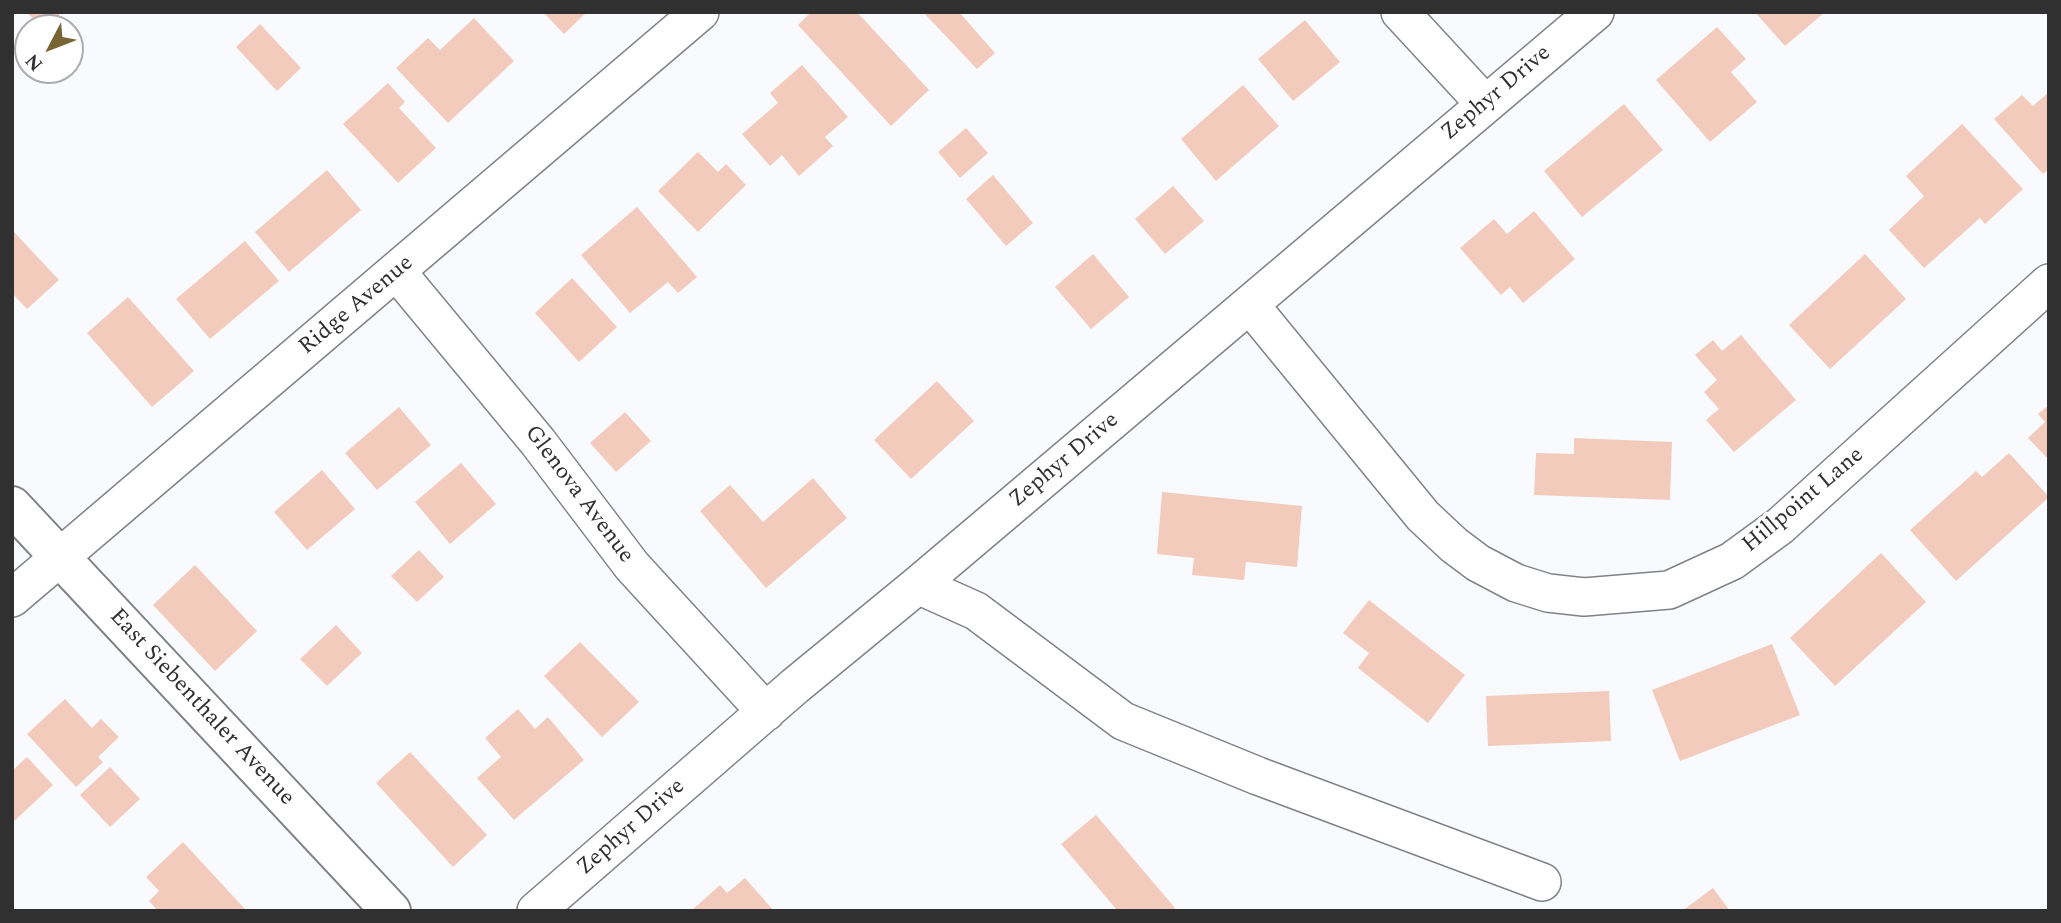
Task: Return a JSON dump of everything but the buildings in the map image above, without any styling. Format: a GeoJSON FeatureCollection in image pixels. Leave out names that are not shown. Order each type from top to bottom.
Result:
{"type":"FeatureCollection","features":[{"type":"Feature","properties":{"kind":"main road","name":"East Siebenthaler Avenue"},"geometry":{"type":"LineString","coordinates":[[12,506],[391,911]]}},
{"type":"Feature","properties":{"kind":"street","name":"Ridge Avenue"},"geometry":{"type":"LineString","coordinates":[[12,598],[700,12]]}},
{"type":"Feature","properties":{"kind":"street"},"geometry":{"type":"LineString","coordinates":[[1400,12],[1485,104]]}},
{"type":"Feature","properties":{"kind":"street","name":"Zephyr Drive"},"geometry":{"type":"LineString","coordinates":[[536,911],[766,712],[1595,12]]}},
{"type":"Feature","properties":{"kind":"street","name":"Glenova Avenue"},"geometry":{"type":"LineString","coordinates":[[397,272],[538,442],[632,566],[766,712]]}},
{"type":"Feature","properties":{"kind":"street","name":"Hillpoint Lane"},"geometry":{"type":"LineString","coordinates":[[1250,305],[1423,516],[1454,545],[1516,583],[1548,593],[1584,597],[1669,590],[1732,561],[1780,526],[2049,283]]}},
{"type":"Feature","properties":{"kind":"street"},"geometry":{"type":"LineString","coordinates":[[918,585],[976,611],[1123,721],[1258,776],[1542,882]]}}]}
